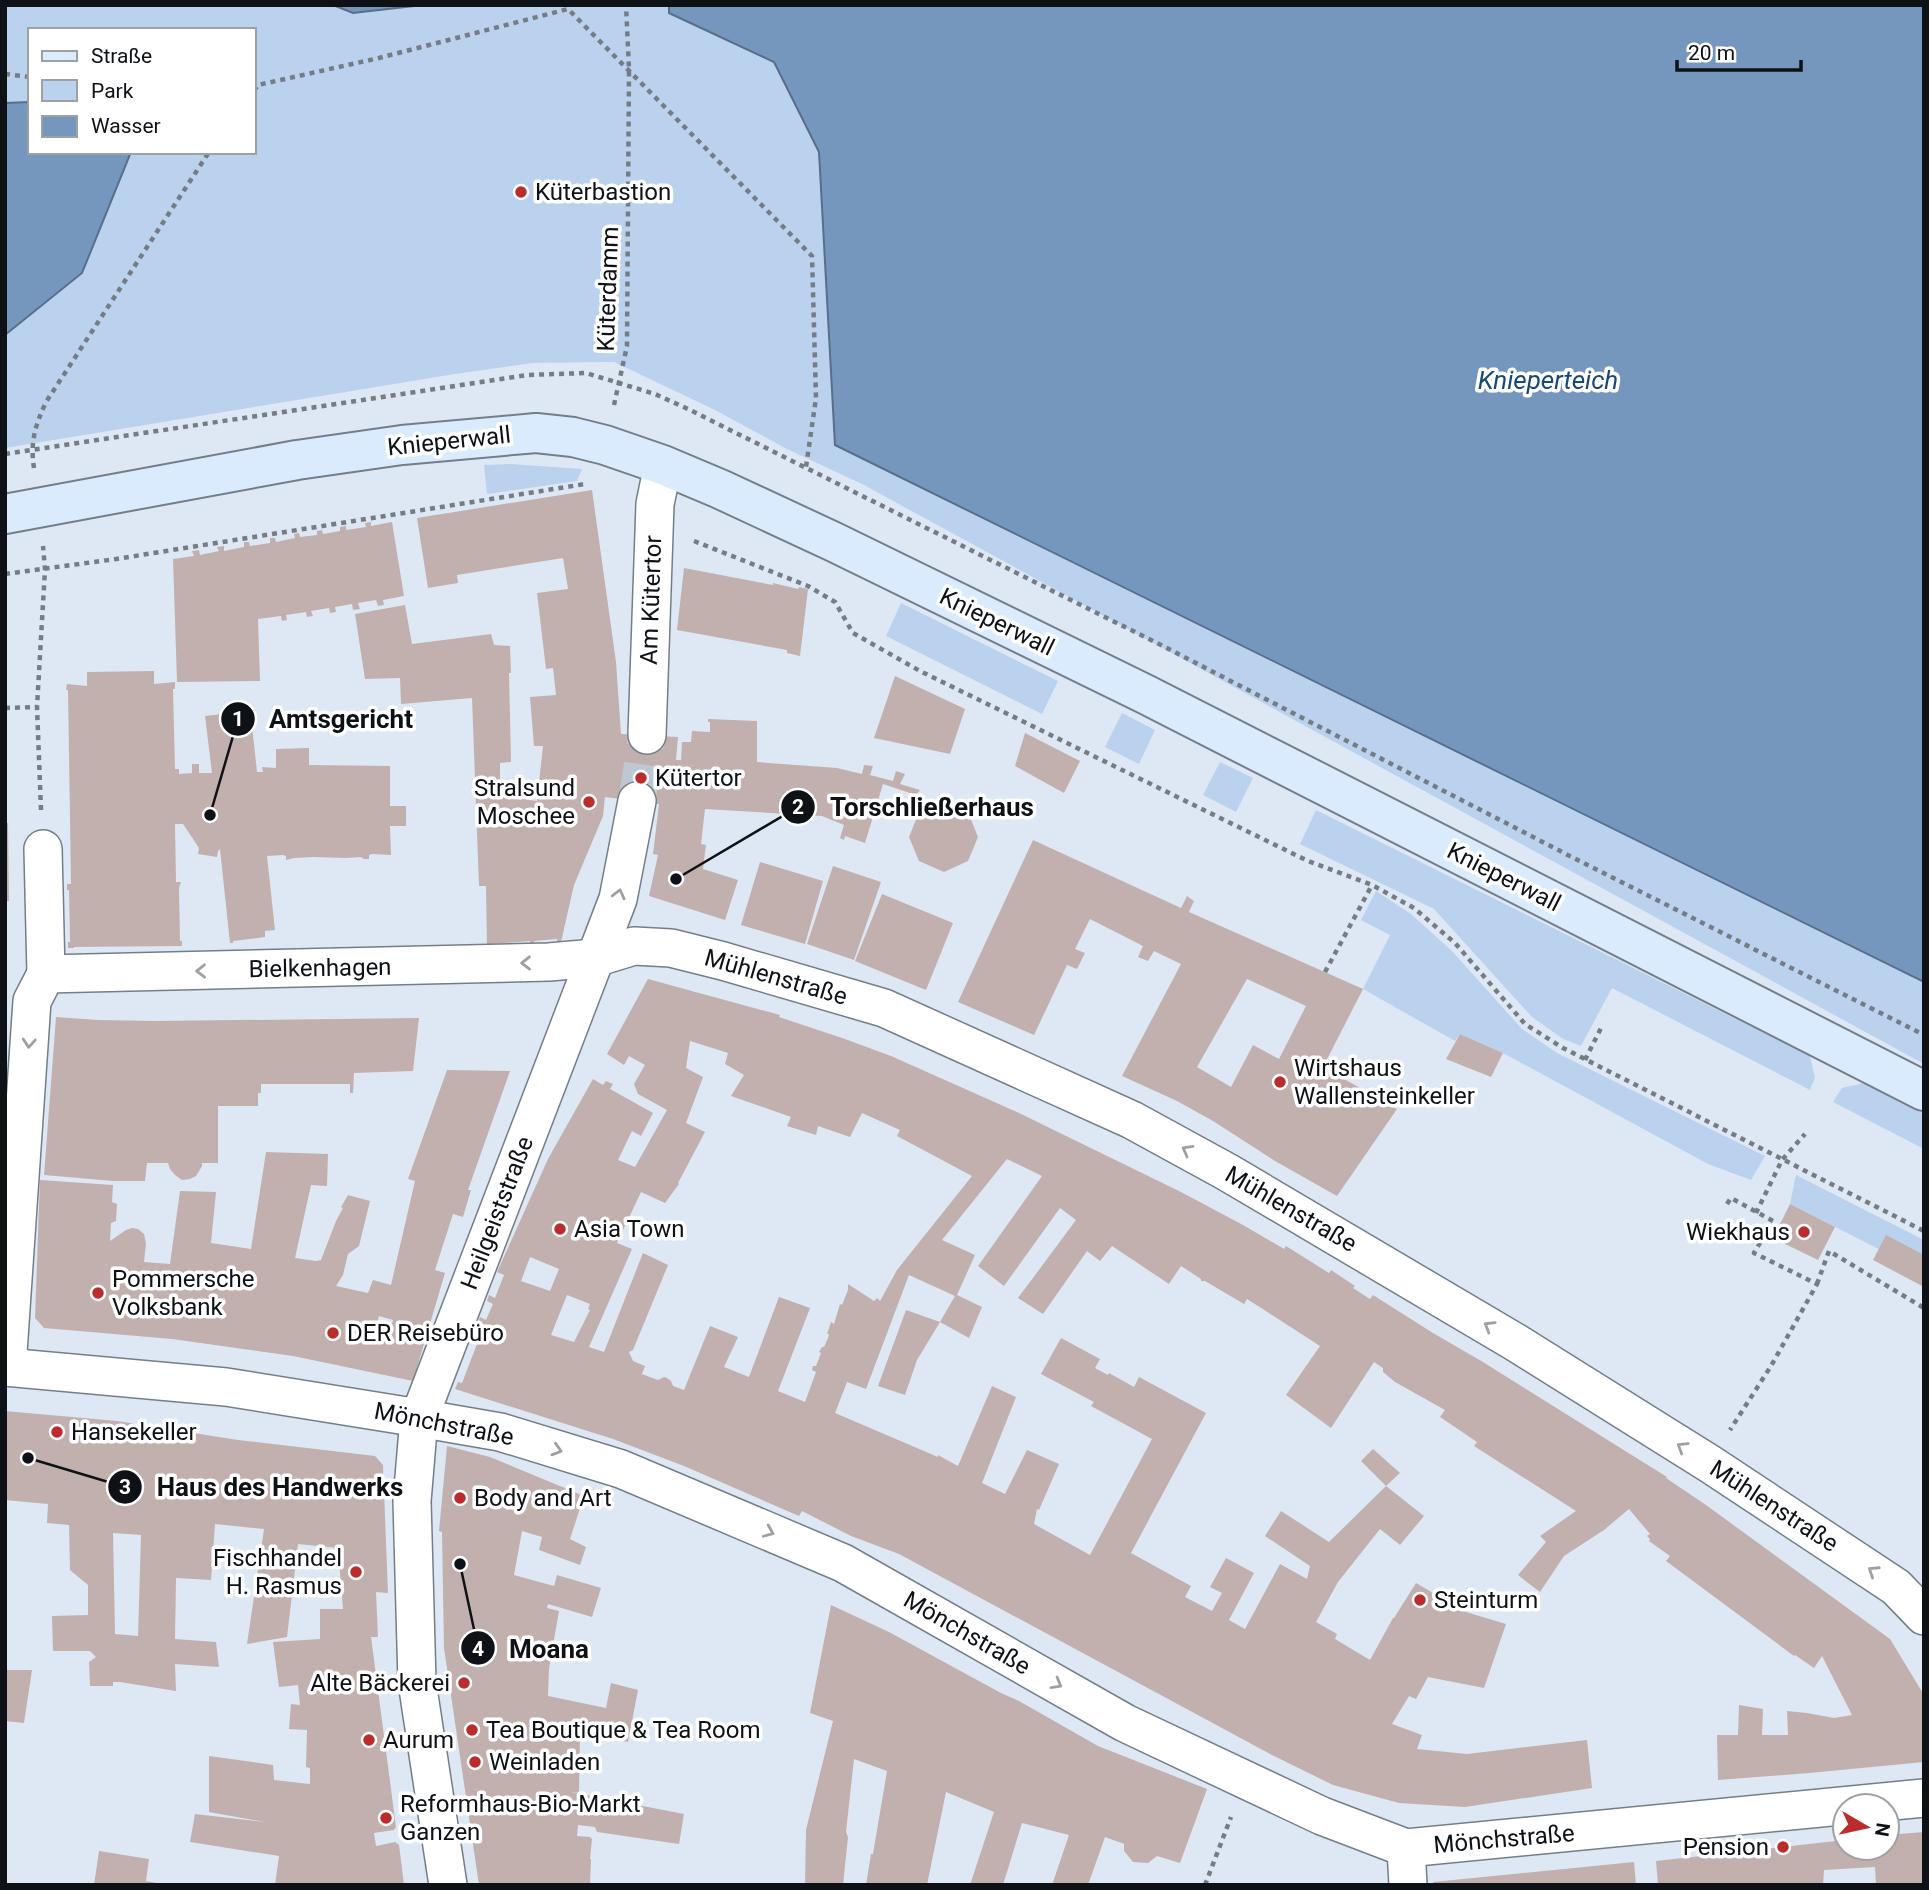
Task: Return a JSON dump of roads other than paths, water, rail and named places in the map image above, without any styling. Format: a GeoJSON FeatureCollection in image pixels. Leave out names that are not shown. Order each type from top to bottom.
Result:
{"type":"FeatureCollection","features":[{"type":"Feature","properties":{"kind":"street","name":"Knieperwall"},"geometry":{"type":"LineString","coordinates":[[23,512],[297,460],[415,443],[536,433],[605,445],[720,489],[1145,694],[1924,1091]]}},
{"type":"Feature","properties":{"kind":"street","name":"Am Kütertor"},"geometry":{"type":"LineString","coordinates":[[647,735],[654,504],[663,465]]}},
{"type":"Feature","properties":{"kind":"street","name":"Heilgeiststraße"},"geometry":{"type":"LineString","coordinates":[[448,1885],[416,1682],[412,1501],[419,1418],[618,899],[637,801]]}},
{"type":"Feature","properties":{"kind":"street"},"geometry":{"type":"LineString","coordinates":[[6,1367],[32,1002],[46,974],[43,849]]}},
{"type":"Feature","properties":{"kind":"street","name":"Mühlenstraße"},"geometry":{"type":"LineString","coordinates":[[594,958],[634,946],[671,948],[884,1008],[1132,1120],[1227,1172],[1516,1342],[1710,1464],[1896,1587],[1924,1616]]}},
{"type":"Feature","properties":{"kind":"street","name":"Bielkenhagen"},"geometry":{"type":"LineString","coordinates":[[46,974],[549,962],[594,958]]}},
{"type":"Feature","properties":{"kind":"street","name":"Mönchstraße"},"geometry":{"type":"LineString","coordinates":[[6,1367],[226,1387],[419,1418],[500,1432],[621,1469],[843,1563],[1125,1723],[1322,1816],[1406,1848],[1924,1798]]}},
{"type":"Feature","properties":{"kind":"street"},"geometry":{"type":"LineString","coordinates":[[1406,1848],[1408,1885]]}},
{"type":"Feature","properties":{"kind":"water"},"geometry":{"type":"Polygon","coordinates":[[[333,5],[423,5],[353,13],[333,5]]]}},
{"type":"Feature","properties":{"kind":"water","name":"Knieperteich"},"geometry":{"type":"Polygon","coordinates":[[[669,5],[1924,5],[1924,982],[835,445],[819,152],[774,62],[669,13],[669,5]]]}},
{"type":"Feature","properties":{"kind":"water"},"geometry":{"type":"Polygon","coordinates":[[[28,102],[28,154],[130,154],[82,273],[5,335],[5,103],[28,102]]]}},
{"type":"Feature","properties":{"kind":"tunnel"},"geometry":{"type":"LineString","coordinates":[[637,801],[647,735]]}},
{"type":"Feature","properties":{"kind":"place","name":"Küterbastion"},"geometry":{"type":"Point","coordinates":[521,192]}},
{"type":"Feature","properties":{"kind":"place","name":"Kütertor"},"geometry":{"type":"Point","coordinates":[641,778]}},
{"type":"Feature","properties":{"kind":"place","name":"Stralsund Moschee"},"geometry":{"type":"Point","coordinates":[589,802]}},
{"type":"Feature","properties":{"kind":"place","name":"Amtsgericht"},"geometry":{"type":"Point","coordinates":[210,815]}},
{"type":"Feature","properties":{"kind":"place","name":"Torschließerhaus"},"geometry":{"type":"Point","coordinates":[676,879]}},
{"type":"Feature","properties":{"kind":"place","name":"Wirtshaus Wallensteinkeller"},"geometry":{"type":"Point","coordinates":[1280,1082]}},
{"type":"Feature","properties":{"kind":"place","name":"Asia Town"},"geometry":{"type":"Point","coordinates":[560,1229]}},
{"type":"Feature","properties":{"kind":"place","name":"Wiekhaus"},"geometry":{"type":"Point","coordinates":[1804,1232]}},
{"type":"Feature","properties":{"kind":"place","name":"Pommersche Volksbank"},"geometry":{"type":"Point","coordinates":[98,1293]}},
{"type":"Feature","properties":{"kind":"place","name":"DER Reisebüro"},"geometry":{"type":"Point","coordinates":[333,1333]}},
{"type":"Feature","properties":{"kind":"place","name":"Hansekeller"},"geometry":{"type":"Point","coordinates":[57,1432]}},
{"type":"Feature","properties":{"kind":"place","name":"Haus des Handwerks"},"geometry":{"type":"Point","coordinates":[28,1458]}},
{"type":"Feature","properties":{"kind":"place","name":"Body and Art"},"geometry":{"type":"Point","coordinates":[460,1498]}},
{"type":"Feature","properties":{"kind":"place","name":"Moana"},"geometry":{"type":"Point","coordinates":[460,1564]}},
{"type":"Feature","properties":{"kind":"place","name":"Fischhandel H. Rasmus"},"geometry":{"type":"Point","coordinates":[356,1572]}},
{"type":"Feature","properties":{"kind":"place","name":"Steinturm"},"geometry":{"type":"Point","coordinates":[1420,1600]}},
{"type":"Feature","properties":{"kind":"place","name":"Alte Bäckerei"},"geometry":{"type":"Point","coordinates":[464,1683]}},
{"type":"Feature","properties":{"kind":"place","name":"Tea Boutique & Tea Room"},"geometry":{"type":"Point","coordinates":[472,1730]}},
{"type":"Feature","properties":{"kind":"place","name":"Aurum"},"geometry":{"type":"Point","coordinates":[369,1740]}},
{"type":"Feature","properties":{"kind":"place","name":"Weinladen"},"geometry":{"type":"Point","coordinates":[475,1762]}},
{"type":"Feature","properties":{"kind":"place","name":"Reformhaus-Bio-Markt Ganzen"},"geometry":{"type":"Point","coordinates":[386,1818]}},
{"type":"Feature","properties":{"kind":"place","name":"Pension"},"geometry":{"type":"Point","coordinates":[1783,1847]}}]}
